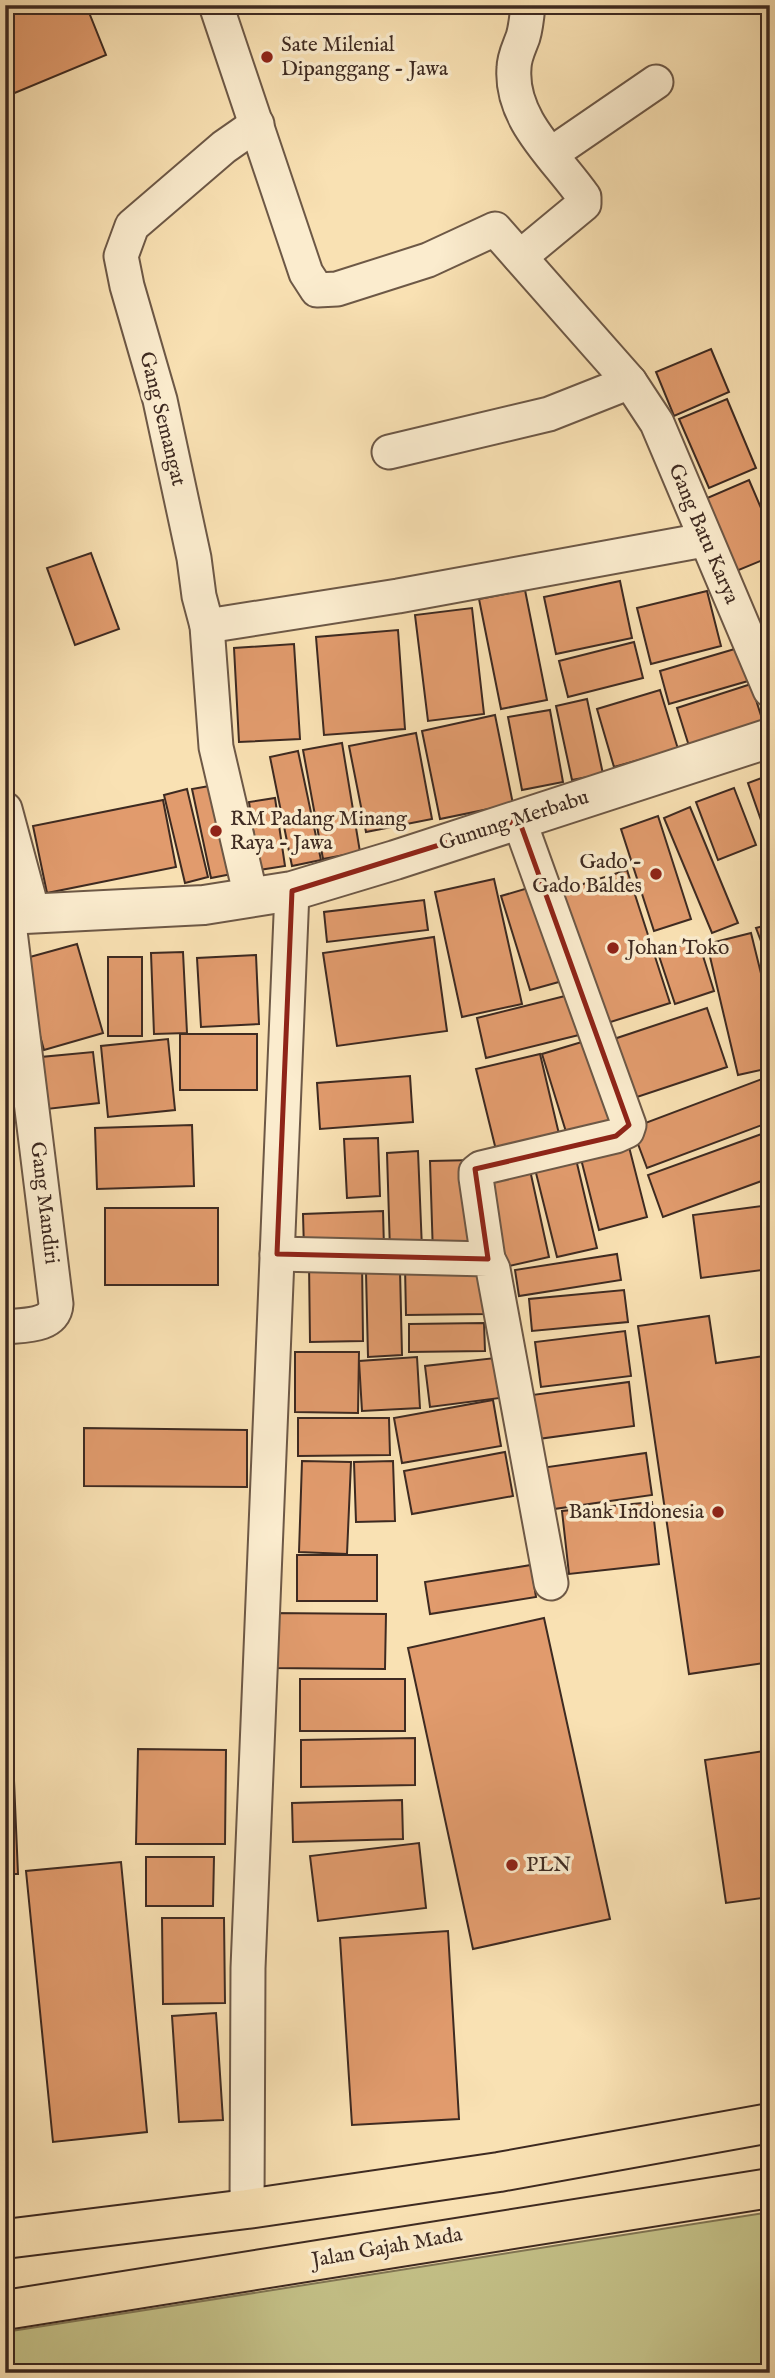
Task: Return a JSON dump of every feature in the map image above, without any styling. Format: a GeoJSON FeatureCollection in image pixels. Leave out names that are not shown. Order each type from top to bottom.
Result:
{"type":"FeatureCollection","features":[{"type":"Feature","properties":{"kind":"highway"},"geometry":{"type":"LineString","coordinates":[[5,2239],[247,2209],[499,2172],[770,2123]]}},
{"type":"Feature","properties":{"kind":"highway","name":"Jalan Gajah Mada"},"geometry":{"type":"LineString","coordinates":[[5,2309],[770,2188]]}},
{"type":"Feature","properties":{"kind":"street"},"geometry":{"type":"LineString","coordinates":[[216,5],[257,124]]}},
{"type":"Feature","properties":{"kind":"street"},"geometry":{"type":"LineString","coordinates":[[520,257],[584,204],[584,197],[528,124],[517,102],[513,84],[514,64],[528,5]]}},
{"type":"Feature","properties":{"kind":"street"},"geometry":{"type":"LineString","coordinates":[[551,154],[656,82]]}},
{"type":"Feature","properties":{"kind":"street","name":"Gang Batu Karya"},"geometry":{"type":"LineString","coordinates":[[257,124],[306,273],[317,290],[337,289],[428,260],[495,229],[630,382],[656,423],[770,690]]}},
{"type":"Feature","properties":{"kind":"street","name":"Gang Semangat"},"geometry":{"type":"LineString","coordinates":[[251,897],[216,747],[207,626],[160,400],[121,256],[132,226],[224,147],[257,124]]}},
{"type":"Feature","properties":{"kind":"street"},"geometry":{"type":"LineString","coordinates":[[389,452],[549,415],[630,382]]}},
{"type":"Feature","properties":{"kind":"street"},"geometry":{"type":"LineString","coordinates":[[207,626],[398,596],[704,540]]}},
{"type":"Feature","properties":{"kind":"street","name":"Gunung Merbabu"},"geometry":{"type":"LineString","coordinates":[[15,914],[204,905],[292,891],[770,738]]}},
{"type":"Feature","properties":{"kind":"street"},"geometry":{"type":"LineString","coordinates":[[5,809],[15,914]]}},
{"type":"Feature","properties":{"kind":"street"},"geometry":{"type":"LineString","coordinates":[[519,820],[629,1125],[627,1131],[616,1136],[481,1168],[476,1172],[488,1259],[551,1583]]}},
{"type":"Feature","properties":{"kind":"street"},"geometry":{"type":"LineString","coordinates":[[247,2209],[248,1968],[292,891]]}},
{"type":"Feature","properties":{"kind":"street","name":"Gang Mandiri"},"geometry":{"type":"LineString","coordinates":[[5,1326],[28,1325],[52,1318],[56,1313],[15,914]]}},
{"type":"Feature","properties":{"kind":"street"},"geometry":{"type":"LineString","coordinates":[[277,1254],[488,1259]]}},
{"type":"Feature","properties":{"kind":"highlighted area"},"geometry":{"type":"Polygon","coordinates":[[[519,820],[629,1125],[616,1136],[475,1169],[488,1259],[277,1254],[292,891],[519,820]]]}},
{"type":"Feature","properties":{"kind":"shaded area"},"geometry":{"type":"Polygon","coordinates":[[[770,2212],[770,2373],[5,2373],[5,2332],[770,2212]]]}},
{"type":"Feature","properties":{"kind":"building"},"geometry":{"type":"Polygon","coordinates":[[[5,5],[86,5],[106,55],[5,97],[5,5]]]}},
{"type":"Feature","properties":{"kind":"building"},"geometry":{"type":"Polygon","coordinates":[[[711,349],[729,392],[674,416],[656,372],[711,349]]]}},
{"type":"Feature","properties":{"kind":"building"},"geometry":{"type":"Polygon","coordinates":[[[727,399],[756,468],[709,488],[679,419],[727,399]]]}},
{"type":"Feature","properties":{"kind":"building"},"geometry":{"type":"Polygon","coordinates":[[[749,480],[770,529],[770,557],[729,574],[698,502],[749,480]]]}},
{"type":"Feature","properties":{"kind":"building"},"geometry":{"type":"Polygon","coordinates":[[[91,553],[119,629],[75,645],[47,568],[91,553]]]}},
{"type":"Feature","properties":{"kind":"building"},"geometry":{"type":"Polygon","coordinates":[[[620,581],[632,638],[556,654],[544,597],[620,581]]]}},
{"type":"Feature","properties":{"kind":"building"},"geometry":{"type":"Polygon","coordinates":[[[525,590],[547,700],[501,709],[479,599],[525,590]]]}},
{"type":"Feature","properties":{"kind":"building"},"geometry":{"type":"Polygon","coordinates":[[[707,591],[721,646],[651,664],[637,608],[707,591]]]}},
{"type":"Feature","properties":{"kind":"building"},"geometry":{"type":"Polygon","coordinates":[[[472,608],[484,714],[428,721],[415,615],[472,608]]]}},
{"type":"Feature","properties":{"kind":"building"},"geometry":{"type":"Polygon","coordinates":[[[398,630],[405,729],[324,735],[316,637],[398,630]]]}},
{"type":"Feature","properties":{"kind":"building"},"geometry":{"type":"Polygon","coordinates":[[[634,642],[643,678],[568,697],[559,661],[634,642]]]}},
{"type":"Feature","properties":{"kind":"building"},"geometry":{"type":"Polygon","coordinates":[[[294,644],[300,739],[239,742],[234,648],[294,644]]]}},
{"type":"Feature","properties":{"kind":"building"},"geometry":{"type":"Polygon","coordinates":[[[738,648],[748,681],[669,704],[660,671],[738,648]]]}},
{"type":"Feature","properties":{"kind":"building"},"geometry":{"type":"Polygon","coordinates":[[[751,684],[763,722],[689,746],[677,708],[751,684]]]}},
{"type":"Feature","properties":{"kind":"building"},"geometry":{"type":"Polygon","coordinates":[[[660,690],[678,749],[614,767],[597,709],[660,690]]]}},
{"type":"Feature","properties":{"kind":"building"},"geometry":{"type":"Polygon","coordinates":[[[587,699],[603,774],[572,780],[556,706],[587,699]]]}},
{"type":"Feature","properties":{"kind":"building"},"geometry":{"type":"Polygon","coordinates":[[[550,710],[563,782],[522,790],[508,717],[550,710]]]}},
{"type":"Feature","properties":{"kind":"building"},"geometry":{"type":"Polygon","coordinates":[[[495,715],[513,804],[440,819],[422,731],[495,715]]]}},
{"type":"Feature","properties":{"kind":"building"},"geometry":{"type":"Polygon","coordinates":[[[416,733],[432,819],[366,832],[349,746],[416,733]]]}},
{"type":"Feature","properties":{"kind":"building"},"geometry":{"type":"Polygon","coordinates":[[[342,743],[360,852],[323,859],[303,750],[342,743]]]}},
{"type":"Feature","properties":{"kind":"building"},"geometry":{"type":"Polygon","coordinates":[[[298,751],[321,860],[292,866],[270,757],[298,751]]]}},
{"type":"Feature","properties":{"kind":"building"},"geometry":{"type":"Polygon","coordinates":[[[770,775],[770,846],[748,783],[770,775]]]}},
{"type":"Feature","properties":{"kind":"building","name":"RM Padang Minang Raya - Jawa"},"geometry":{"type":"Polygon","coordinates":[[[221,784],[242,872],[211,878],[192,789],[221,784]]]}},
{"type":"Feature","properties":{"kind":"building"},"geometry":{"type":"Polygon","coordinates":[[[734,788],[756,845],[718,860],[696,802],[734,788]]]}},
{"type":"Feature","properties":{"kind":"building"},"geometry":{"type":"Polygon","coordinates":[[[187,789],[208,877],[185,883],[164,795],[187,789]]]}},
{"type":"Feature","properties":{"kind":"building"},"geometry":{"type":"Polygon","coordinates":[[[275,798],[285,866],[259,870],[249,802],[275,798]]]}},
{"type":"Feature","properties":{"kind":"building"},"geometry":{"type":"Polygon","coordinates":[[[163,800],[176,867],[47,893],[33,826],[163,800]]]}},
{"type":"Feature","properties":{"kind":"building"},"geometry":{"type":"Polygon","coordinates":[[[690,807],[738,923],[712,933],[664,818],[690,807]]]}},
{"type":"Feature","properties":{"kind":"building","name":"Gado - Gado Baldes"},"geometry":{"type":"Polygon","coordinates":[[[658,816],[691,919],[654,931],[621,829],[658,816]]]}},
{"type":"Feature","properties":{"kind":"building","name":"Johan Toko"},"geometry":{"type":"Polygon","coordinates":[[[627,870],[670,1003],[598,1026],[555,893],[627,870]]]}},
{"type":"Feature","properties":{"kind":"building"},"geometry":{"type":"Polygon","coordinates":[[[494,879],[522,1004],[462,1017],[435,892],[494,879]]]}},
{"type":"Feature","properties":{"kind":"building"},"geometry":{"type":"Polygon","coordinates":[[[535,886],[566,980],[530,990],[501,896],[535,886]]]}},
{"type":"Feature","properties":{"kind":"building"},"geometry":{"type":"Polygon","coordinates":[[[424,900],[428,930],[327,942],[324,912],[424,900]]]}},
{"type":"Feature","properties":{"kind":"building"},"geometry":{"type":"Polygon","coordinates":[[[770,924],[770,965],[756,928],[770,924]]]}},
{"type":"Feature","properties":{"kind":"building"},"geometry":{"type":"Polygon","coordinates":[[[751,933],[770,1010],[770,1068],[738,1075],[707,944],[751,933]]]}},
{"type":"Feature","properties":{"kind":"building"},"geometry":{"type":"Polygon","coordinates":[[[434,937],[447,1031],[337,1046],[323,953],[434,937]]]}},
{"type":"Feature","properties":{"kind":"building"},"geometry":{"type":"Polygon","coordinates":[[[698,940],[714,991],[675,1004],[658,953],[698,940]]]}},
{"type":"Feature","properties":{"kind":"building"},"geometry":{"type":"Polygon","coordinates":[[[77,944],[103,1033],[44,1050],[19,960],[77,944]]]}},
{"type":"Feature","properties":{"kind":"building"},"geometry":{"type":"Polygon","coordinates":[[[183,952],[187,1033],[154,1034],[151,953],[183,952]]]}},
{"type":"Feature","properties":{"kind":"building"},"geometry":{"type":"Polygon","coordinates":[[[256,955],[259,1024],[201,1027],[197,958],[256,955]]]}},
{"type":"Feature","properties":{"kind":"building"},"geometry":{"type":"Polygon","coordinates":[[[108,957],[142,957],[142,1036],[108,1036],[108,957]]]}},
{"type":"Feature","properties":{"kind":"building"},"geometry":{"type":"Polygon","coordinates":[[[573,994],[583,1034],[486,1058],[477,1018],[573,994]]]}},
{"type":"Feature","properties":{"kind":"building"},"geometry":{"type":"Polygon","coordinates":[[[707,1008],[727,1067],[634,1098],[614,1039],[707,1008]]]}},
{"type":"Feature","properties":{"kind":"building"},"geometry":{"type":"Polygon","coordinates":[[[180,1034],[257,1034],[257,1090],[180,1090],[180,1034]]]}},
{"type":"Feature","properties":{"kind":"building"},"geometry":{"type":"Polygon","coordinates":[[[595,1038],[620,1118],[567,1135],[542,1054],[595,1038]]]}},
{"type":"Feature","properties":{"kind":"building"},"geometry":{"type":"Polygon","coordinates":[[[168,1039],[175,1110],[108,1117],[101,1046],[168,1039]]]}},
{"type":"Feature","properties":{"kind":"building"},"geometry":{"type":"Polygon","coordinates":[[[93,1052],[99,1103],[47,1109],[41,1057],[93,1052]]]}},
{"type":"Feature","properties":{"kind":"building"},"geometry":{"type":"Polygon","coordinates":[[[540,1054],[559,1134],[496,1150],[476,1069],[540,1054]]]}},
{"type":"Feature","properties":{"kind":"building"},"geometry":{"type":"Polygon","coordinates":[[[410,1076],[413,1122],[320,1129],[317,1083],[410,1076]]]}},
{"type":"Feature","properties":{"kind":"building"},"geometry":{"type":"Polygon","coordinates":[[[770,1076],[770,1122],[647,1168],[632,1128],[770,1076]]]}},
{"type":"Feature","properties":{"kind":"building"},"geometry":{"type":"Polygon","coordinates":[[[192,1125],[194,1186],[97,1189],[95,1128],[192,1125]]]}},
{"type":"Feature","properties":{"kind":"building"},"geometry":{"type":"Polygon","coordinates":[[[770,1131],[770,1178],[663,1217],[648,1175],[770,1131]]]}},
{"type":"Feature","properties":{"kind":"building"},"geometry":{"type":"Polygon","coordinates":[[[378,1138],[380,1196],[347,1198],[344,1139],[378,1138]]]}},
{"type":"Feature","properties":{"kind":"building"},"geometry":{"type":"Polygon","coordinates":[[[628,1143],[647,1217],[599,1230],[580,1155],[628,1143]]]}},
{"type":"Feature","properties":{"kind":"building"},"geometry":{"type":"Polygon","coordinates":[[[418,1151],[422,1249],[390,1251],[387,1153],[418,1151]]]}},
{"type":"Feature","properties":{"kind":"building"},"geometry":{"type":"Polygon","coordinates":[[[575,1155],[597,1248],[557,1257],[534,1165],[575,1155]]]}},
{"type":"Feature","properties":{"kind":"building"},"geometry":{"type":"Polygon","coordinates":[[[474,1160],[476,1254],[433,1255],[430,1161],[474,1160]]]}},
{"type":"Feature","properties":{"kind":"building"},"geometry":{"type":"Polygon","coordinates":[[[530,1170],[549,1257],[500,1268],[481,1181],[530,1170]]]}},
{"type":"Feature","properties":{"kind":"building"},"geometry":{"type":"Polygon","coordinates":[[[770,1205],[770,1269],[701,1278],[693,1215],[770,1205]]]}},
{"type":"Feature","properties":{"kind":"building"},"geometry":{"type":"Polygon","coordinates":[[[105,1208],[218,1208],[218,1285],[105,1285],[105,1208]]]}},
{"type":"Feature","properties":{"kind":"building"},"geometry":{"type":"Polygon","coordinates":[[[383,1211],[384,1248],[304,1250],[303,1214],[383,1211]]]}},
{"type":"Feature","properties":{"kind":"building"},"geometry":{"type":"Polygon","coordinates":[[[617,1254],[621,1280],[519,1296],[515,1270],[617,1254]]]}},
{"type":"Feature","properties":{"kind":"building"},"geometry":{"type":"Polygon","coordinates":[[[362,1260],[363,1341],[310,1342],[309,1262],[362,1260]]]}},
{"type":"Feature","properties":{"kind":"building"},"geometry":{"type":"Polygon","coordinates":[[[487,1265],[488,1314],[406,1315],[405,1267],[487,1265]]]}},
{"type":"Feature","properties":{"kind":"building"},"geometry":{"type":"Polygon","coordinates":[[[400,1270],[402,1355],[368,1357],[366,1272],[400,1270]]]}},
{"type":"Feature","properties":{"kind":"building"},"geometry":{"type":"Polygon","coordinates":[[[624,1290],[628,1322],[532,1331],[529,1299],[624,1290]]]}},
{"type":"Feature","properties":{"kind":"building","name":"Bank Indonesia"},"geometry":{"type":"Polygon","coordinates":[[[709,1316],[716,1363],[770,1355],[770,1662],[689,1674],[638,1326],[709,1316]]]}},
{"type":"Feature","properties":{"kind":"building"},"geometry":{"type":"Polygon","coordinates":[[[484,1323],[485,1351],[409,1352],[409,1324],[484,1323]]]}},
{"type":"Feature","properties":{"kind":"building"},"geometry":{"type":"Polygon","coordinates":[[[625,1331],[631,1376],[541,1387],[535,1342],[625,1331]]]}},
{"type":"Feature","properties":{"kind":"building"},"geometry":{"type":"Polygon","coordinates":[[[295,1352],[359,1352],[358,1413],[295,1412],[295,1352]]]}},
{"type":"Feature","properties":{"kind":"building"},"geometry":{"type":"Polygon","coordinates":[[[417,1357],[420,1408],[362,1411],[359,1361],[417,1357]]]}},
{"type":"Feature","properties":{"kind":"building"},"geometry":{"type":"Polygon","coordinates":[[[495,1358],[500,1398],[430,1407],[425,1366],[495,1358]]]}},
{"type":"Feature","properties":{"kind":"building"},"geometry":{"type":"Polygon","coordinates":[[[629,1382],[634,1426],[538,1439],[532,1395],[629,1382]]]}},
{"type":"Feature","properties":{"kind":"building"},"geometry":{"type":"Polygon","coordinates":[[[493,1400],[501,1446],[402,1463],[394,1418],[493,1400]]]}},
{"type":"Feature","properties":{"kind":"building"},"geometry":{"type":"Polygon","coordinates":[[[298,1418],[389,1418],[390,1455],[298,1456],[298,1418]]]}},
{"type":"Feature","properties":{"kind":"building"},"geometry":{"type":"Polygon","coordinates":[[[84,1428],[247,1430],[247,1487],[84,1486],[84,1428]]]}},
{"type":"Feature","properties":{"kind":"building"},"geometry":{"type":"Polygon","coordinates":[[[505,1452],[513,1496],[412,1514],[404,1471],[505,1452]]]}},
{"type":"Feature","properties":{"kind":"building"},"geometry":{"type":"Polygon","coordinates":[[[646,1453],[652,1495],[540,1511],[534,1469],[646,1453]]]}},
{"type":"Feature","properties":{"kind":"building"},"geometry":{"type":"Polygon","coordinates":[[[302,1461],[351,1462],[347,1554],[299,1552],[302,1461]]]}},
{"type":"Feature","properties":{"kind":"building"},"geometry":{"type":"Polygon","coordinates":[[[393,1461],[395,1521],[356,1522],[354,1462],[393,1461]]]}},
{"type":"Feature","properties":{"kind":"building"},"geometry":{"type":"Polygon","coordinates":[[[652,1502],[659,1564],[569,1574],[562,1511],[652,1502]]]}},
{"type":"Feature","properties":{"kind":"building"},"geometry":{"type":"Polygon","coordinates":[[[297,1555],[377,1555],[377,1601],[297,1601],[297,1555]]]}},
{"type":"Feature","properties":{"kind":"building"},"geometry":{"type":"Polygon","coordinates":[[[531,1565],[536,1597],[430,1614],[425,1582],[531,1565]]]}},
{"type":"Feature","properties":{"kind":"building"},"geometry":{"type":"Polygon","coordinates":[[[269,1613],[386,1614],[385,1669],[268,1668],[269,1613]]]}},
{"type":"Feature","properties":{"kind":"building"},"geometry":{"type":"Polygon","coordinates":[[[544,1618],[610,1919],[473,1949],[408,1648],[544,1618]]]}},
{"type":"Feature","properties":{"kind":"building"},"geometry":{"type":"Polygon","coordinates":[[[300,1679],[405,1679],[405,1731],[300,1731],[300,1679]]]}},
{"type":"Feature","properties":{"kind":"building"},"geometry":{"type":"Polygon","coordinates":[[[12,1734],[18,1874],[5,1874],[5,1735],[12,1734]]]}},
{"type":"Feature","properties":{"kind":"building"},"geometry":{"type":"Polygon","coordinates":[[[415,1738],[415,1785],[301,1787],[301,1740],[415,1738]]]}},
{"type":"Feature","properties":{"kind":"building"},"geometry":{"type":"Polygon","coordinates":[[[138,1749],[226,1750],[225,1844],[136,1844],[138,1749]]]}},
{"type":"Feature","properties":{"kind":"building"},"geometry":{"type":"Polygon","coordinates":[[[770,1750],[770,1897],[726,1903],[705,1760],[770,1750]]]}},
{"type":"Feature","properties":{"kind":"building"},"geometry":{"type":"Polygon","coordinates":[[[402,1800],[403,1839],[293,1842],[292,1803],[402,1800]]]}},
{"type":"Feature","properties":{"kind":"building"},"geometry":{"type":"Polygon","coordinates":[[[419,1843],[426,1908],[318,1921],[310,1856],[419,1843]]]}},
{"type":"Feature","properties":{"kind":"building"},"geometry":{"type":"Polygon","coordinates":[[[146,1857],[214,1857],[213,1906],[146,1906],[146,1857]]]}},
{"type":"Feature","properties":{"kind":"building"},"geometry":{"type":"Polygon","coordinates":[[[121,1862],[147,2132],[53,2142],[26,1871],[121,1862]]]}},
{"type":"Feature","properties":{"kind":"building"},"geometry":{"type":"Polygon","coordinates":[[[162,1918],[224,1918],[225,2003],[163,2004],[162,1918]]]}},
{"type":"Feature","properties":{"kind":"building"},"geometry":{"type":"Polygon","coordinates":[[[448,1931],[459,2119],[352,2125],[340,1938],[448,1931]]]}},
{"type":"Feature","properties":{"kind":"building"},"geometry":{"type":"Polygon","coordinates":[[[216,2013],[223,2120],[179,2122],[172,2016],[216,2013]]]}},
{"type":"Feature","properties":{"kind":"place","name":"Sate Milenial Dipanggang - Jawa"},"geometry":{"type":"Point","coordinates":[267,57]}},
{"type":"Feature","properties":{"kind":"place","name":"RM Padang Minang Raya - Jawa"},"geometry":{"type":"Point","coordinates":[216,831]}},
{"type":"Feature","properties":{"kind":"place","name":"Gado - Gado Baldes"},"geometry":{"type":"Point","coordinates":[656,874]}},
{"type":"Feature","properties":{"kind":"place","name":"Johan Toko"},"geometry":{"type":"Point","coordinates":[613,948]}},
{"type":"Feature","properties":{"kind":"place","name":"Bank Indonesia"},"geometry":{"type":"Point","coordinates":[718,1512]}},
{"type":"Feature","properties":{"kind":"place","name":"PLN"},"geometry":{"type":"Point","coordinates":[512,1865]}}]}
